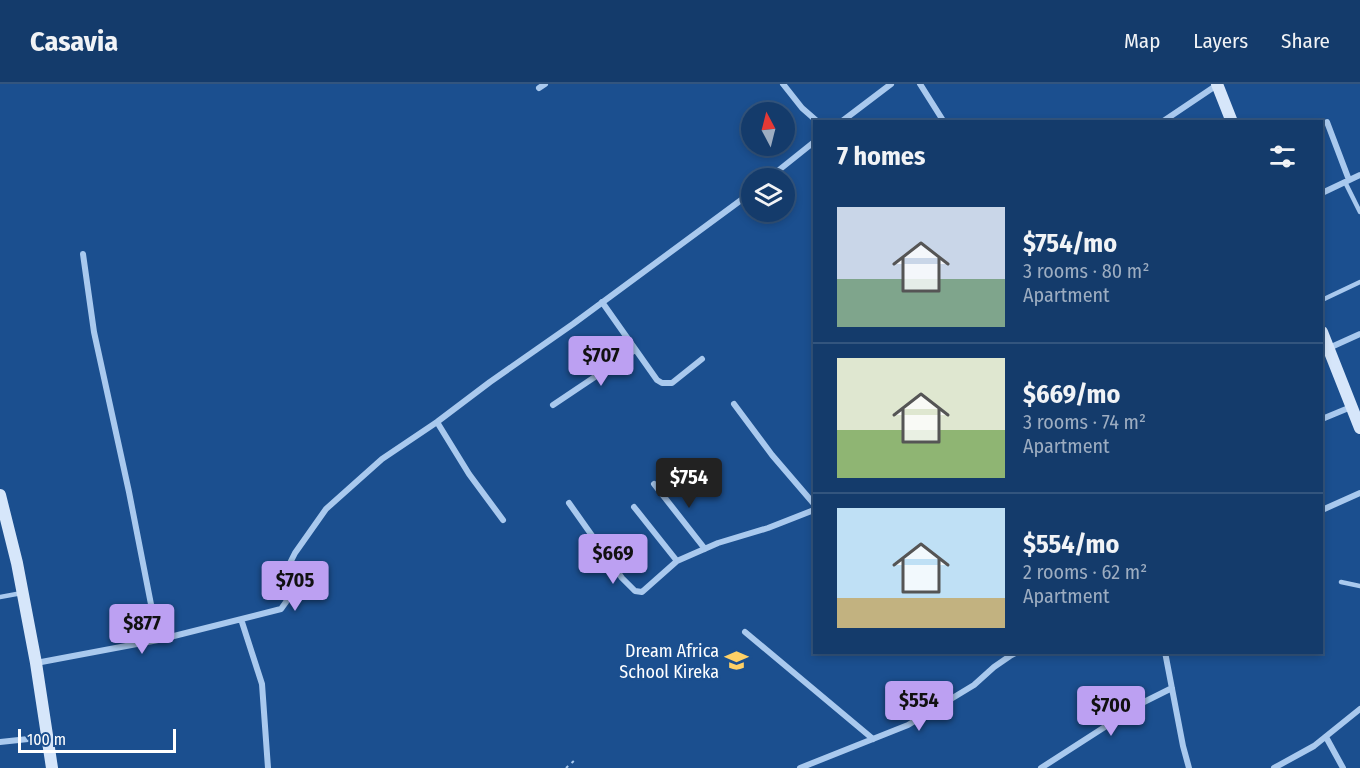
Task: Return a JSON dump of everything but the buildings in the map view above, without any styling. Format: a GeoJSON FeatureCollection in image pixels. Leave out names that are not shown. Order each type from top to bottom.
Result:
{"type":"FeatureCollection","features":[{"type":"Feature","properties":{"kind":"street"},"geometry":{"type":"LineString","coordinates":[[783,84],[802,108],[816,120]]}},
{"type":"Feature","properties":{"kind":"street"},"geometry":{"type":"LineString","coordinates":[[844,120],[891,84]]}},
{"type":"Feature","properties":{"kind":"street"},"geometry":{"type":"LineString","coordinates":[[920,84],[943,120]]}},
{"type":"Feature","properties":{"kind":"street"},"geometry":{"type":"LineString","coordinates":[[1165,120],[1217,85],[1231,120]]}},
{"type":"Feature","properties":{"kind":"street"},"geometry":{"type":"LineString","coordinates":[[1327,122],[1347,181]]}},
{"type":"Feature","properties":{"kind":"street"},"geometry":{"type":"LineString","coordinates":[[782,168],[813,143]]}},
{"type":"Feature","properties":{"kind":"street"},"geometry":{"type":"LineString","coordinates":[[1323,193],[1360,175]]}},
{"type":"Feature","properties":{"kind":"street"},"geometry":{"type":"LineString","coordinates":[[36,663],[158,640],[281,609],[287,599],[286,571],[289,562],[326,509],[381,459],[437,422],[741,200]]}},
{"type":"Feature","properties":{"kind":"street"},"geometry":{"type":"LineString","coordinates":[[83,254],[94,332],[158,640]]}},
{"type":"Feature","properties":{"kind":"street"},"geometry":{"type":"LineString","coordinates":[[602,302],[657,380],[662,383],[672,382],[702,359]]}},
{"type":"Feature","properties":{"kind":"street"},"geometry":{"type":"LineString","coordinates":[[1328,349],[1360,334]]}},
{"type":"Feature","properties":{"kind":"street"},"geometry":{"type":"LineString","coordinates":[[1323,335],[1360,428]]}},
{"type":"Feature","properties":{"kind":"street"},"geometry":{"type":"LineString","coordinates":[[553,405],[635,350]]}},
{"type":"Feature","properties":{"kind":"street"},"geometry":{"type":"LineString","coordinates":[[734,405],[772,455],[813,503]]}},
{"type":"Feature","properties":{"kind":"street"},"geometry":{"type":"LineString","coordinates":[[1323,419],[1352,407]]}},
{"type":"Feature","properties":{"kind":"street"},"geometry":{"type":"LineString","coordinates":[[437,422],[469,474],[503,520]]}},
{"type":"Feature","properties":{"kind":"street"},"geometry":{"type":"LineString","coordinates":[[654,484],[705,549]]}},
{"type":"Feature","properties":{"kind":"street"},"geometry":{"type":"LineString","coordinates":[[1323,510],[1360,493]]}},
{"type":"Feature","properties":{"kind":"street"},"geometry":{"type":"LineString","coordinates":[[0,495],[36,663],[52,768]]}},
{"type":"Feature","properties":{"kind":"street"},"geometry":{"type":"LineString","coordinates":[[569,503],[622,578],[635,591],[642,592],[677,561],[718,543],[768,528],[813,510]]}},
{"type":"Feature","properties":{"kind":"street"},"geometry":{"type":"LineString","coordinates":[[634,507],[677,561]]}},
{"type":"Feature","properties":{"kind":"street"},"geometry":{"type":"LineString","coordinates":[[241,619],[262,684],[268,768]]}},
{"type":"Feature","properties":{"kind":"street"},"geometry":{"type":"LineString","coordinates":[[746,632],[873,739]]}},
{"type":"Feature","properties":{"kind":"street"},"geometry":{"type":"LineString","coordinates":[[800,768],[908,724],[974,686],[1009,654]]}},
{"type":"Feature","properties":{"kind":"street"},"geometry":{"type":"LineString","coordinates":[[1165,654],[1189,768]]}},
{"type":"Feature","properties":{"kind":"street"},"geometry":{"type":"LineString","coordinates":[[1041,768],[1142,703],[1172,688]]}},
{"type":"Feature","properties":{"kind":"street"},"geometry":{"type":"LineString","coordinates":[[1274,768],[1314,746],[1360,709]]}},
{"type":"Feature","properties":{"kind":"street"},"geometry":{"type":"LineString","coordinates":[[0,742],[47,737]]}},
{"type":"Feature","properties":{"kind":"street"},"geometry":{"type":"LineString","coordinates":[[1326,737],[1343,768]]}},
{"type":"Feature","properties":{"kind":"lane"},"geometry":{"type":"LineString","coordinates":[[1347,181],[1360,212]]}},
{"type":"Feature","properties":{"kind":"lane"},"geometry":{"type":"LineString","coordinates":[[1323,300],[1360,282]]}},
{"type":"Feature","properties":{"kind":"lane"},"geometry":{"type":"LineString","coordinates":[[1341,582],[1360,586]]}},
{"type":"Feature","properties":{"kind":"lane"},"geometry":{"type":"LineString","coordinates":[[0,597],[22,592]]}},
{"type":"Feature","properties":{"kind":"path"},"geometry":{"type":"LineString","coordinates":[[566,768],[577,758]]}},
{"type":"Feature","properties":{"kind":"place","name":"Dream Africa School Kireka"},"geometry":{"type":"Point","coordinates":[737,661]}}]}
